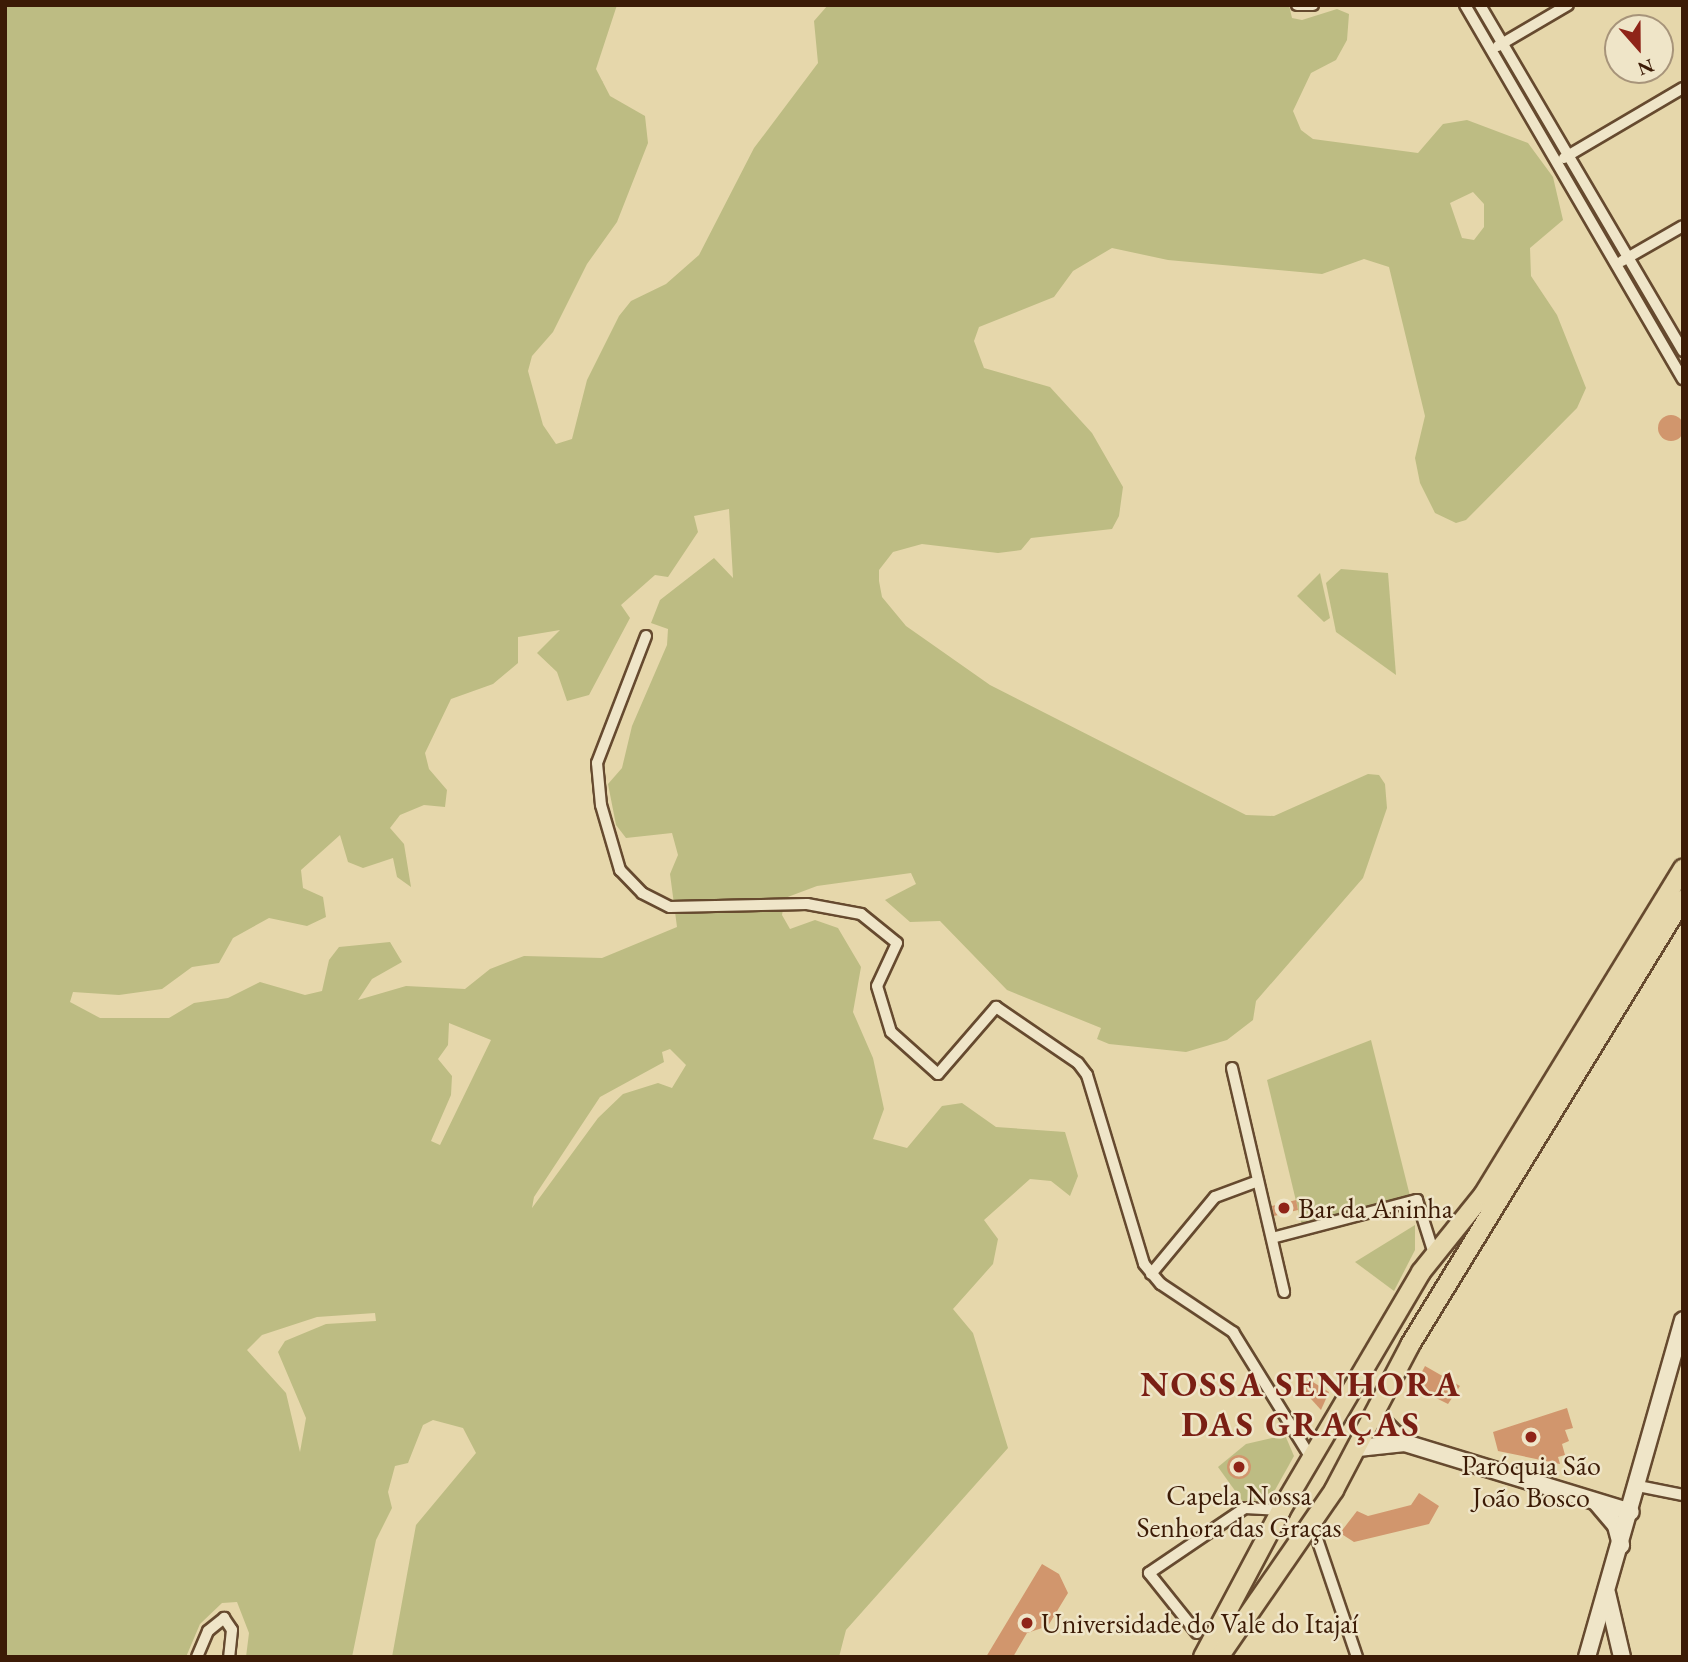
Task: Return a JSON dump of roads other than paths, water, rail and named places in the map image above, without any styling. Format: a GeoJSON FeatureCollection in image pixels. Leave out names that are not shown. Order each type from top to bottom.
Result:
{"type":"FeatureCollection","features":[{"type":"Feature","properties":{"kind":"main road"},"geometry":{"type":"LineString","coordinates":[[1203,1657],[1281,1510],[1434,1254],[1483,1195],[1683,868]]}},
{"type":"Feature","properties":{"kind":"main road"},"geometry":{"type":"LineString","coordinates":[[1219,1657],[1312,1524],[1358,1448],[1446,1287],[1683,898]]}},
{"type":"Feature","properties":{"kind":"main road"},"geometry":{"type":"LineString","coordinates":[[1434,1254],[1446,1287]]}},
{"type":"Feature","properties":{"kind":"main road"},"geometry":{"type":"LineString","coordinates":[[1587,1657],[1631,1512],[1683,1321]]}},
{"type":"Feature","properties":{"kind":"main road"},"geometry":{"type":"LineString","coordinates":[[1375,1413],[1405,1443]]}},
{"type":"Feature","properties":{"kind":"main road"},"geometry":{"type":"LineString","coordinates":[[1358,1448],[1369,1442],[1405,1443],[1631,1512]]}},
{"type":"Feature","properties":{"kind":"main road"},"geometry":{"type":"LineString","coordinates":[[1597,1503],[1616,1526],[1621,1545]]}},
{"type":"Feature","properties":{"kind":"main road"},"geometry":{"type":"LineString","coordinates":[[1281,1510],[1291,1526],[1312,1524]]}},
{"type":"Feature","properties":{"kind":"main road"},"geometry":{"type":"LineString","coordinates":[[1606,1591],[1622,1657]]}},
{"type":"Feature","properties":{"kind":"main road"},"geometry":{"type":"LineString","coordinates":[[1592,1635],[1607,1646],[1616,1634]]}},
{"type":"Feature","properties":{"kind":"street"},"geometry":{"type":"LineString","coordinates":[[1297,5],[1313,5]]}},
{"type":"Feature","properties":{"kind":"street"},"geometry":{"type":"LineString","coordinates":[[1465,5],[1616,265],[1678,362],[1683,379]]}},
{"type":"Feature","properties":{"kind":"street"},"geometry":{"type":"LineString","coordinates":[[1480,5],[1683,351]]}},
{"type":"Feature","properties":{"kind":"street"},"geometry":{"type":"LineString","coordinates":[[1491,50],[1568,5]]}},
{"type":"Feature","properties":{"kind":"street"},"geometry":{"type":"LineString","coordinates":[[1556,162],[1683,88]]}},
{"type":"Feature","properties":{"kind":"street"},"geometry":{"type":"LineString","coordinates":[[1616,265],[1683,226]]}},
{"type":"Feature","properties":{"kind":"street"},"geometry":{"type":"LineString","coordinates":[[646,636],[597,763],[601,805],[620,870],[642,893],[670,907],[818,904],[861,914],[897,943],[877,986],[891,1032],[938,1074],[996,1007],[1078,1063],[1087,1075],[1136,1244],[1151,1274],[1233,1332],[1311,1458]]}},
{"type":"Feature","properties":{"kind":"street"},"geometry":{"type":"LineString","coordinates":[[1232,1068],[1284,1292]]}},
{"type":"Feature","properties":{"kind":"street"},"geometry":{"type":"LineString","coordinates":[[1151,1274],[1215,1197],[1258,1181]]}},
{"type":"Feature","properties":{"kind":"street"},"geometry":{"type":"LineString","coordinates":[[1272,1238],[1417,1200],[1434,1254]]}},
{"type":"Feature","properties":{"kind":"street"},"geometry":{"type":"LineString","coordinates":[[1638,1486],[1683,1495]]}},
{"type":"Feature","properties":{"kind":"street"},"geometry":{"type":"LineString","coordinates":[[1197,1633],[1149,1573],[1245,1508],[1281,1510]]}},
{"type":"Feature","properties":{"kind":"street"},"geometry":{"type":"LineString","coordinates":[[1312,1524],[1357,1657]]}},
{"type":"Feature","properties":{"kind":"street"},"geometry":{"type":"LineString","coordinates":[[197,1657],[208,1631],[224,1618],[232,1630],[229,1657]]}},
{"type":"Feature","properties":{"kind":"place","name":"Bar da Aninha"},"geometry":{"type":"Point","coordinates":[1284,1208]}},
{"type":"Feature","properties":{"kind":"place","name":"Paróquia São João Bosco"},"geometry":{"type":"Point","coordinates":[1531,1437]}},
{"type":"Feature","properties":{"kind":"place","name":"Capela Nossa Senhora das Graças"},"geometry":{"type":"Point","coordinates":[1239,1467]}},
{"type":"Feature","properties":{"kind":"place","name":"Universidade do Vale do Itajaí"},"geometry":{"type":"Point","coordinates":[1027,1623]}},
{"type":"Feature","properties":{"kind":"district","name":"NOSSA SENHORA DAS GRAÇAS"},"geometry":{"type":"Point","coordinates":[1301,1404]}}]}
